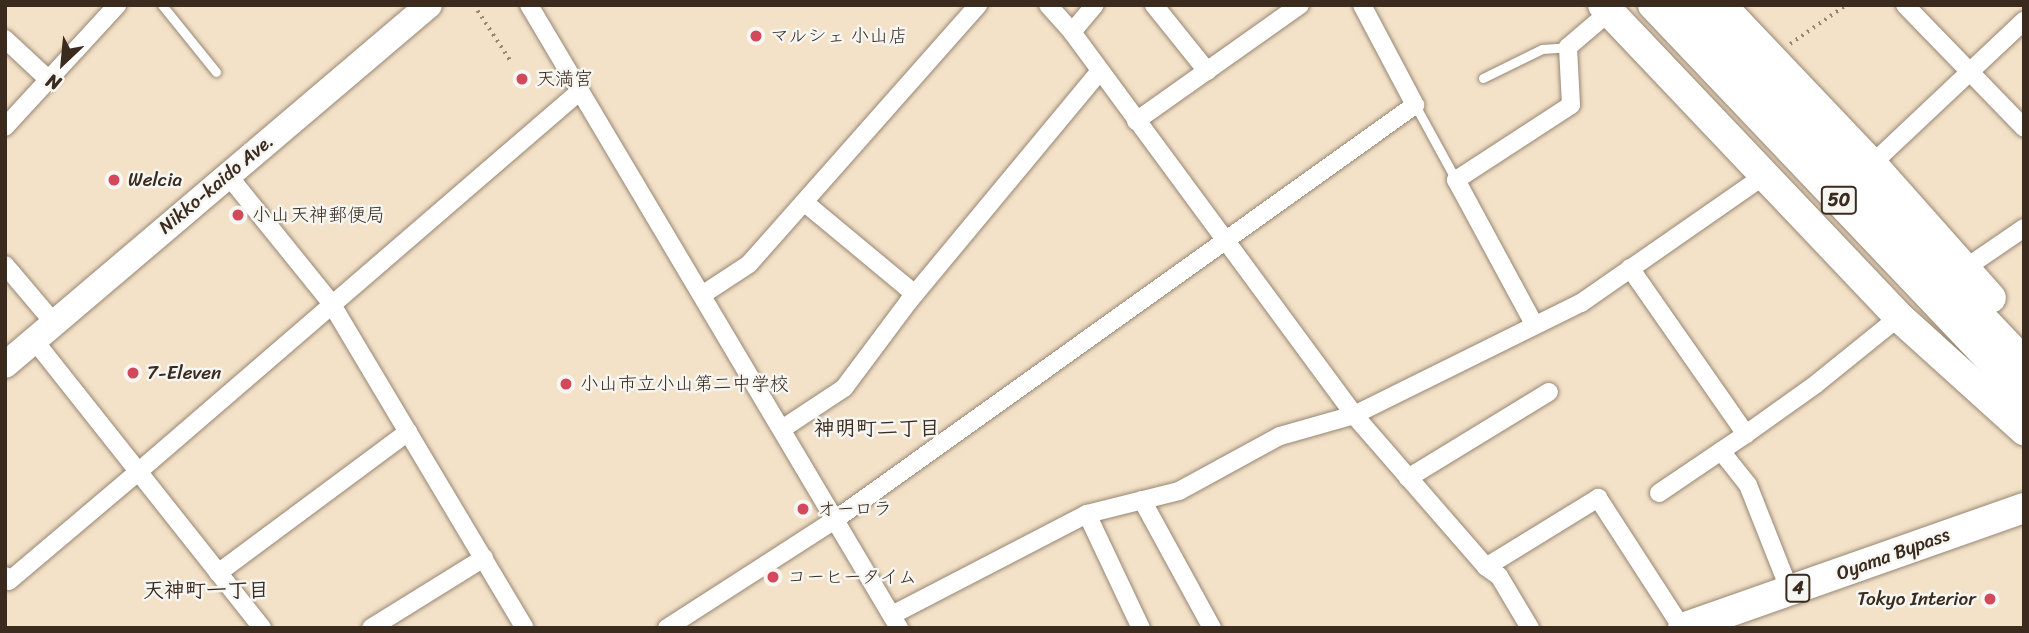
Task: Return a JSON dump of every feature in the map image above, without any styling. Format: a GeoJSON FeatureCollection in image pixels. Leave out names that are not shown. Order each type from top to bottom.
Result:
{"type":"FeatureCollection","features":[{"type":"Feature","properties":{"kind":"highway","name":"50"},"geometry":{"type":"LineString","coordinates":[[1653,5],[2024,395]]}},
{"type":"Feature","properties":{"kind":"highway","name":"50"},"geometry":{"type":"LineString","coordinates":[[1686,5],[2024,362]]}},
{"type":"Feature","properties":{"kind":"highway"},"geometry":{"type":"LineString","coordinates":[[1721,5],[1872,164],[1964,269],[2024,332]]}},
{"type":"Feature","properties":{"kind":"highway"},"geometry":{"type":"LineString","coordinates":[[1606,8],[1899,317],[2024,429]]}},
{"type":"Feature","properties":{"kind":"highway","name":"Oyama Bypass"},"geometry":{"type":"LineString","coordinates":[[1682,628],[2024,508]]}},
{"type":"Feature","properties":{"kind":"main road","name":"Nikko-kaido Ave."},"geometry":{"type":"LineString","coordinates":[[5,365],[429,5]]}},
{"type":"Feature","properties":{"kind":"street"},"geometry":{"type":"LineString","coordinates":[[5,127],[117,5]]}},
{"type":"Feature","properties":{"kind":"street"},"geometry":{"type":"LineString","coordinates":[[529,5],[895,622],[1087,514],[1179,491],[1280,436],[1354,415],[1581,303],[1765,175]]}},
{"type":"Feature","properties":{"kind":"street"},"geometry":{"type":"LineString","coordinates":[[702,295],[749,264],[978,5]]}},
{"type":"Feature","properties":{"kind":"street"},"geometry":{"type":"LineString","coordinates":[[1048,5],[1072,32],[1354,415],[1486,567],[1499,576],[1530,628]]}},
{"type":"Feature","properties":{"kind":"street"},"geometry":{"type":"LineString","coordinates":[[1072,32],[1095,5]]}},
{"type":"Feature","properties":{"kind":"street"},"geometry":{"type":"LineString","coordinates":[[1154,5],[1207,71]]}},
{"type":"Feature","properties":{"kind":"street"},"geometry":{"type":"LineString","coordinates":[[1136,121],[1300,5]]}},
{"type":"Feature","properties":{"kind":"street"},"geometry":{"type":"LineString","coordinates":[[667,628],[836,519],[1223,239],[1415,105],[1362,5]]}},
{"type":"Feature","properties":{"kind":"street"},"geometry":{"type":"LineString","coordinates":[[1905,5],[2024,128]]}},
{"type":"Feature","properties":{"kind":"street"},"geometry":{"type":"LineString","coordinates":[[1534,324],[1456,180],[1571,105],[1568,47],[1606,8]]}},
{"type":"Feature","properties":{"kind":"street"},"geometry":{"type":"LineString","coordinates":[[1872,164],[2024,21]]}},
{"type":"Feature","properties":{"kind":"street"},"geometry":{"type":"LineString","coordinates":[[5,38],[49,80]]}},
{"type":"Feature","properties":{"kind":"street"},"geometry":{"type":"LineString","coordinates":[[782,429],[844,388],[915,294],[1100,71]]}},
{"type":"Feature","properties":{"kind":"street"},"geometry":{"type":"LineString","coordinates":[[5,576],[9,581],[580,91]]}},
{"type":"Feature","properties":{"kind":"street"},"geometry":{"type":"LineString","coordinates":[[227,174],[331,303],[526,628]]}},
{"type":"Feature","properties":{"kind":"street"},"geometry":{"type":"LineString","coordinates":[[804,202],[915,294]]}},
{"type":"Feature","properties":{"kind":"street"},"geometry":{"type":"LineString","coordinates":[[1964,269],[2024,228]]}},
{"type":"Feature","properties":{"kind":"street"},"geometry":{"type":"LineString","coordinates":[[5,265],[54,323]]}},
{"type":"Feature","properties":{"kind":"street"},"geometry":{"type":"LineString","coordinates":[[1630,268],[1746,434]]}},
{"type":"Feature","properties":{"kind":"street"},"geometry":{"type":"LineString","coordinates":[[1660,493],[1816,384],[1899,317]]}},
{"type":"Feature","properties":{"kind":"street"},"geometry":{"type":"LineString","coordinates":[[34,340],[262,628]]}},
{"type":"Feature","properties":{"kind":"street"},"geometry":{"type":"LineString","coordinates":[[1408,478],[1549,392]]}},
{"type":"Feature","properties":{"kind":"street"},"geometry":{"type":"LineString","coordinates":[[218,573],[408,432]]}},
{"type":"Feature","properties":{"kind":"street"},"geometry":{"type":"LineString","coordinates":[[1721,451],[1748,485],[1790,591]]}},
{"type":"Feature","properties":{"kind":"street"},"geometry":{"type":"LineString","coordinates":[[1486,567],[1598,498],[1662,593],[1682,628]]}},
{"type":"Feature","properties":{"kind":"street"},"geometry":{"type":"LineString","coordinates":[[1142,500],[1212,628]]}},
{"type":"Feature","properties":{"kind":"street"},"geometry":{"type":"LineString","coordinates":[[1087,514],[1141,628]]}},
{"type":"Feature","properties":{"kind":"street"},"geometry":{"type":"LineString","coordinates":[[371,628],[484,558]]}},
{"type":"Feature","properties":{"kind":"lane"},"geometry":{"type":"LineString","coordinates":[[162,5],[216,72]]}},
{"type":"Feature","properties":{"kind":"lane"},"geometry":{"type":"LineString","coordinates":[[1483,78],[1542,49],[1568,47]]}},
{"type":"Feature","properties":{"kind":"lane"},"geometry":{"type":"LineString","coordinates":[[1415,105],[1456,180]]}},
{"type":"Feature","properties":{"kind":"path"},"geometry":{"type":"LineString","coordinates":[[474,5],[512,63]]}},
{"type":"Feature","properties":{"kind":"path"},"geometry":{"type":"LineString","coordinates":[[1770,57],[1846,5]]}},
{"type":"Feature","properties":{"kind":"place","name":"マルシェ 小山店"},"geometry":{"type":"Point","coordinates":[756,36]}},
{"type":"Feature","properties":{"kind":"place","name":"天満宮"},"geometry":{"type":"Point","coordinates":[522,79]}},
{"type":"Feature","properties":{"kind":"place","name":"Welcia"},"geometry":{"type":"Point","coordinates":[114,180]}},
{"type":"Feature","properties":{"kind":"place","name":"小山天神郵便局"},"geometry":{"type":"Point","coordinates":[238,215]}},
{"type":"Feature","properties":{"kind":"place","name":"7-Eleven"},"geometry":{"type":"Point","coordinates":[133,373]}},
{"type":"Feature","properties":{"kind":"place","name":"小山市立小山第二中学校"},"geometry":{"type":"Point","coordinates":[566,384]}},
{"type":"Feature","properties":{"kind":"place","name":"オーロラ"},"geometry":{"type":"Point","coordinates":[803,509]}},
{"type":"Feature","properties":{"kind":"place","name":"コーヒータイム"},"geometry":{"type":"Point","coordinates":[773,577]}},
{"type":"Feature","properties":{"kind":"place","name":"Tokyo Interior"},"geometry":{"type":"Point","coordinates":[1990,599]}},
{"type":"Feature","properties":{"kind":"district","name":"神明町二丁目"},"geometry":{"type":"Point","coordinates":[877,428]}},
{"type":"Feature","properties":{"kind":"district","name":"天神町一丁目"},"geometry":{"type":"Point","coordinates":[206,590]}}]}
